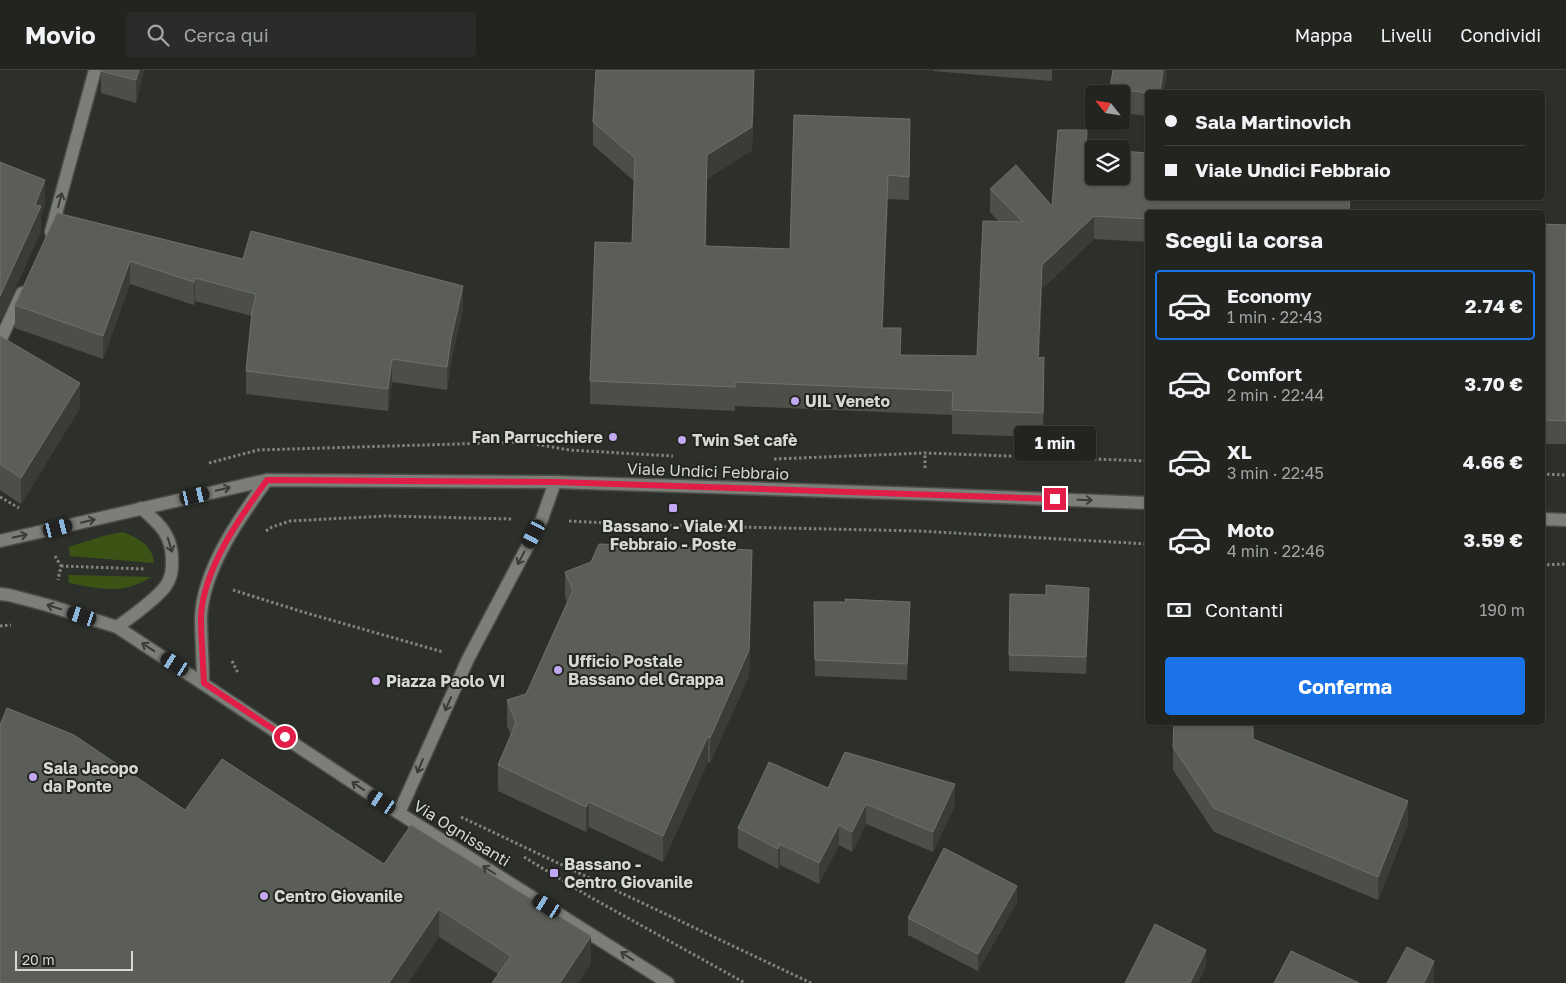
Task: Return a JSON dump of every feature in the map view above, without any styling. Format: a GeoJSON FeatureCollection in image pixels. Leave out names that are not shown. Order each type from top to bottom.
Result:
{"type":"FeatureCollection","features":[{"type":"Feature","properties":{"kind":"street"},"geometry":{"type":"LineString","coordinates":[[45,244],[53,226],[94,70]]}},
{"type":"Feature","properties":{"kind":"street"},"geometry":{"type":"LineString","coordinates":[[0,341],[29,279]]}},
{"type":"Feature","properties":{"kind":"street"},"geometry":{"type":"LineString","coordinates":[[204,683],[201,616],[208,582],[229,535],[267,480]]}},
{"type":"Feature","properties":{"kind":"street","name":"Viale Undici Febbraio"},"geometry":{"type":"LineString","coordinates":[[0,541],[267,480],[555,482],[1145,503]]}},
{"type":"Feature","properties":{"kind":"street"},"geometry":{"type":"LineString","coordinates":[[398,813],[468,659],[542,520],[555,482]]}},
{"type":"Feature","properties":{"kind":"street"},"geometry":{"type":"LineString","coordinates":[[117,627],[164,588],[172,575],[172,548],[164,530],[156,520],[141,508]]}},
{"type":"Feature","properties":{"kind":"street"},"geometry":{"type":"LineString","coordinates":[[1545,519],[1566,520]]}},
{"type":"Feature","properties":{"kind":"street","name":"Via Ognissanti"},"geometry":{"type":"LineString","coordinates":[[0,594],[47,605],[117,627],[398,813],[668,983]]}},
{"type":"Feature","properties":{"kind":"path"},"geometry":{"type":"LineString","coordinates":[[1545,474],[1566,475]]}},
{"type":"Feature","properties":{"kind":"path"},"geometry":{"type":"LineString","coordinates":[[264,533],[272,527],[290,521],[386,516],[645,525],[919,531],[1145,544]]}},
{"type":"Feature","properties":{"kind":"path"},"geometry":{"type":"LineString","coordinates":[[1545,565],[1566,564]]}},
{"type":"Feature","properties":{"kind":"path"},"geometry":{"type":"LineString","coordinates":[[57,582],[61,566],[152,570]]}},
{"type":"Feature","properties":{"kind":"path"},"geometry":{"type":"LineString","coordinates":[[234,599],[238,583]]}},
{"type":"Feature","properties":{"kind":"path"},"geometry":{"type":"LineString","coordinates":[[236,591],[468,659]]}},
{"type":"Feature","properties":{"kind":"path"},"geometry":{"type":"LineString","coordinates":[[0,626],[7,626]]}},
{"type":"Feature","properties":{"kind":"path"},"geometry":{"type":"LineString","coordinates":[[231,655],[232,663],[242,680]]}},
{"type":"Feature","properties":{"kind":"path"},"geometry":{"type":"LineString","coordinates":[[452,813],[811,983]]}},
{"type":"Feature","properties":{"kind":"path"},"geometry":{"type":"LineString","coordinates":[[518,853],[590,897],[745,983]]}},
{"type":"Feature","properties":{"kind":"green space"},"geometry":{"type":"Polygon","coordinates":[[[123,532],[139,540],[151,551],[154,563],[70,556],[69,547],[123,532]]]}},
{"type":"Feature","properties":{"kind":"green space"},"geometry":{"type":"Polygon","coordinates":[[[68,575],[152,577],[141,583],[111,589],[69,583],[68,575]]]}},
{"type":"Feature","properties":{"kind":"building"},"geometry":{"type":"Polygon","coordinates":[[[101,70],[139,70],[136,80],[101,70]]]}},
{"type":"Feature","properties":{"kind":"building"},"geometry":{"type":"Polygon","coordinates":[[[596,70],[754,70],[752,127],[707,155],[705,246],[790,249],[794,115],[910,119],[909,177],[888,175],[882,328],[901,328],[900,355],[977,356],[983,221],[1023,222],[990,189],[1016,165],[1052,206],[1058,130],[1087,130],[1085,140],[1085,185],[1130,185],[1130,152],[1145,153],[1145,200],[1350,200],[1349,210],[1145,210],[1145,219],[1094,216],[1042,265],[1038,358],[1044,357],[1043,413],[952,410],[953,391],[735,382],[735,387],[590,381],[595,242],[632,243],[635,158],[593,122],[596,70]]]}},
{"type":"Feature","properties":{"kind":"building"},"geometry":{"type":"Polygon","coordinates":[[[1113,70],[1163,70],[1160,90],[1145,90],[1145,93],[1130,91],[1130,85],[1110,85],[1113,70]]]}},
{"type":"Feature","properties":{"kind":"building"},"geometry":{"type":"Polygon","coordinates":[[[0,162],[45,180],[35,205],[41,206],[0,296],[0,162]]]}},
{"type":"Feature","properties":{"kind":"building"},"geometry":{"type":"Polygon","coordinates":[[[57,213],[243,259],[251,231],[463,286],[451,339],[447,367],[392,359],[388,389],[246,371],[252,312],[256,294],[195,278],[194,282],[130,261],[103,336],[15,305],[57,213]]]}},
{"type":"Feature","properties":{"kind":"building"},"geometry":{"type":"Polygon","coordinates":[[[1545,224],[1566,225],[1566,421],[1545,420],[1545,224]]]}},
{"type":"Feature","properties":{"kind":"building"},"geometry":{"type":"Polygon","coordinates":[[[0,336],[80,383],[21,478],[0,464],[0,336]]]}},
{"type":"Feature","properties":{"kind":"building"},"geometry":{"type":"Polygon","coordinates":[[[599,544],[752,550],[749,650],[710,738],[708,736],[663,836],[589,802],[586,807],[498,765],[516,723],[507,700],[526,694],[573,590],[565,572],[591,562],[599,544]]]}},
{"type":"Feature","properties":{"kind":"building"},"geometry":{"type":"Polygon","coordinates":[[[1046,585],[1089,588],[1086,657],[1009,655],[1010,594],[1046,595],[1046,585]]]}},
{"type":"Feature","properties":{"kind":"building"},"geometry":{"type":"Polygon","coordinates":[[[845,599],[910,602],[907,664],[815,660],[814,602],[846,602],[845,599]]]}},
{"type":"Feature","properties":{"kind":"building"},"geometry":{"type":"Polygon","coordinates":[[[7,708],[74,735],[185,810],[222,759],[384,864],[411,825],[591,936],[560,983],[492,983],[511,956],[439,909],[389,983],[0,983],[0,725],[7,708]]]}},
{"type":"Feature","properties":{"kind":"building"},"geometry":{"type":"Polygon","coordinates":[[[1174,725],[1253,725],[1253,739],[1408,801],[1378,877],[1214,808],[1173,747],[1174,725]]]}},
{"type":"Feature","properties":{"kind":"building"},"geometry":{"type":"Polygon","coordinates":[[[845,752],[955,784],[933,832],[866,804],[852,832],[839,825],[819,863],[780,844],[778,849],[738,828],[769,762],[828,788],[845,752]]]}},
{"type":"Feature","properties":{"kind":"building"},"geometry":{"type":"Polygon","coordinates":[[[944,848],[1017,886],[978,954],[908,918],[944,848]]]}},
{"type":"Feature","properties":{"kind":"building"},"geometry":{"type":"Polygon","coordinates":[[[1155,924],[1206,950],[1190,983],[1125,983],[1155,924]]]}},
{"type":"Feature","properties":{"kind":"building"},"geometry":{"type":"Polygon","coordinates":[[[1407,947],[1434,961],[1424,983],[1387,983],[1407,947]]]}},
{"type":"Feature","properties":{"kind":"building"},"geometry":{"type":"Polygon","coordinates":[[[1291,951],[1359,983],[1274,983],[1291,951]]]}},
{"type":"Feature","properties":{"kind":"place","name":"UIL Veneto"},"geometry":{"type":"Point","coordinates":[795,401]}},
{"type":"Feature","properties":{"kind":"place","name":"Fan Parrucchiere"},"geometry":{"type":"Point","coordinates":[613,437]}},
{"type":"Feature","properties":{"kind":"place","name":"Twin Set cafè"},"geometry":{"type":"Point","coordinates":[682,440]}},
{"type":"Feature","properties":{"kind":"place","name":"Bassano - Viale XI Febbraio - Poste"},"geometry":{"type":"Point","coordinates":[673,508]}},
{"type":"Feature","properties":{"kind":"place","name":"Ufficio Postale Bassano del Grappa"},"geometry":{"type":"Point","coordinates":[558,670]}},
{"type":"Feature","properties":{"kind":"place","name":"Piazza Paolo VI"},"geometry":{"type":"Point","coordinates":[376,681]}},
{"type":"Feature","properties":{"kind":"place","name":"Sala Jacopo da Ponte"},"geometry":{"type":"Point","coordinates":[33,777]}},
{"type":"Feature","properties":{"kind":"place","name":"Bassano - Centro Giovanile"},"geometry":{"type":"Point","coordinates":[554,873]}},
{"type":"Feature","properties":{"kind":"place","name":"Centro Giovanile"},"geometry":{"type":"Point","coordinates":[264,896]}},
{"type":"Feature","properties":{"kind":"route"},"geometry":{"type":"LineString","coordinates":[[285,737],[204,683],[201,616],[208,582],[229,535],[267,480],[555,482],[1055,499]]}}]}
